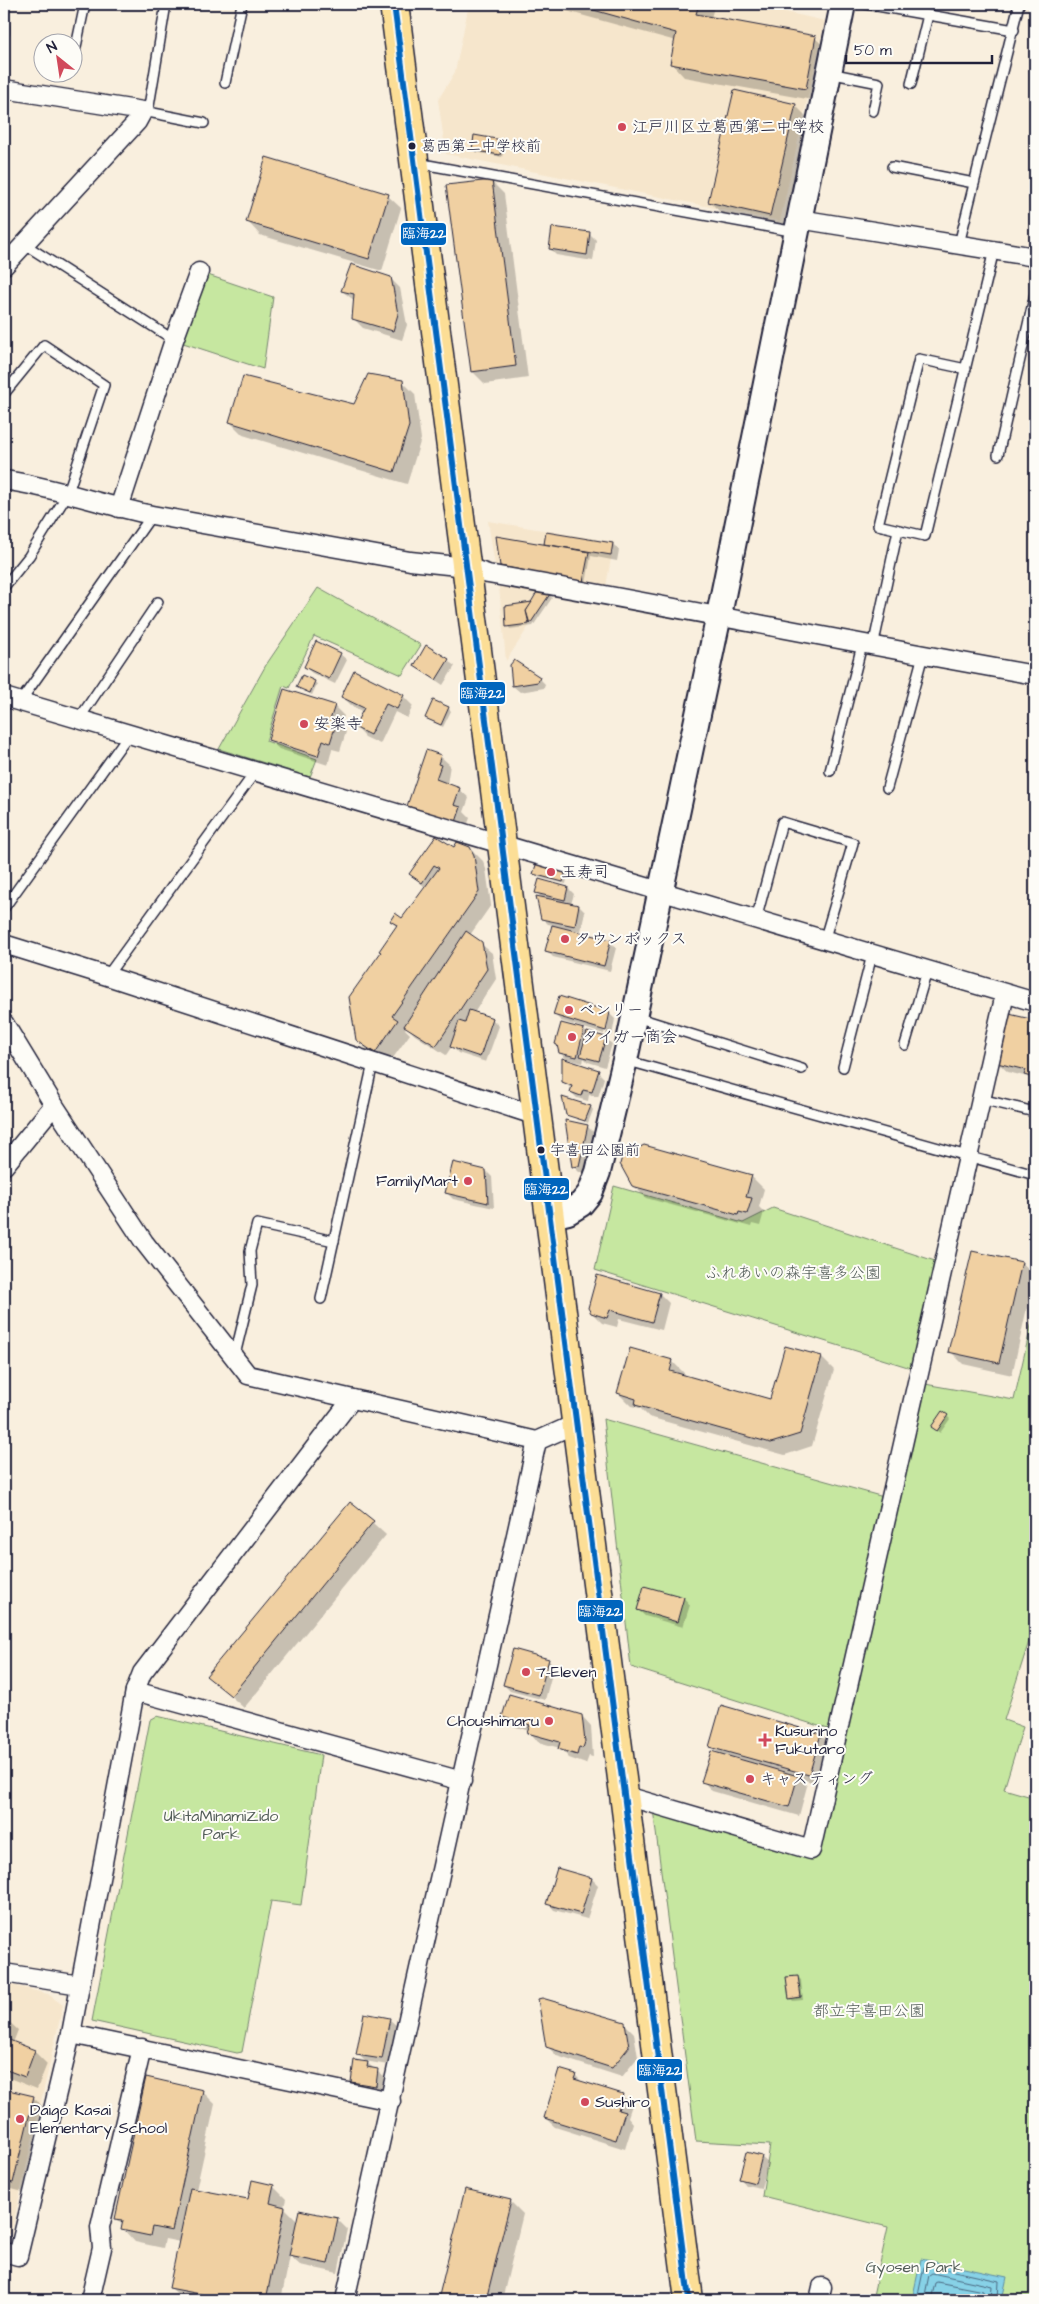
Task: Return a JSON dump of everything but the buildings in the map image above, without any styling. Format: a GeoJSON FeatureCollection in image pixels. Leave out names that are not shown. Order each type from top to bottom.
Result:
{"type":"FeatureCollection","features":[{"type":"Feature","properties":{"kind":"main road"},"geometry":{"type":"LineString","coordinates":[[394,4],[689,2300]]}},
{"type":"Feature","properties":{"kind":"street"},"geometry":{"type":"LineString","coordinates":[[551,1216],[572,1210],[581,1204],[590,1193],[598,1172],[625,1060],[659,890],[719,615],[843,4]]}},
{"type":"Feature","properties":{"kind":"street"},"geometry":{"type":"LineString","coordinates":[[4,89],[146,112]]}},
{"type":"Feature","properties":{"kind":"street"},"geometry":{"type":"LineString","coordinates":[[4,266],[146,112]]}},
{"type":"Feature","properties":{"kind":"street"},"geometry":{"type":"LineString","coordinates":[[798,226],[959,244],[1035,256]]}},
{"type":"Feature","properties":{"kind":"street"},"geometry":{"type":"LineString","coordinates":[[119,508],[174,340],[199,272]]}},
{"type":"Feature","properties":{"kind":"street"},"geometry":{"type":"LineString","coordinates":[[4,480],[152,515],[410,561],[467,567],[488,574],[719,615],[868,646],[1035,675]]}},
{"type":"Feature","properties":{"kind":"street"},"geometry":{"type":"LineString","coordinates":[[12,699],[1035,1002]]}},
{"type":"Feature","properties":{"kind":"street"},"geometry":{"type":"LineString","coordinates":[[4,944],[537,1116]]}},
{"type":"Feature","properties":{"kind":"street"},"geometry":{"type":"LineString","coordinates":[[623,1795],[811,1850],[1005,994]]}},
{"type":"Feature","properties":{"kind":"street"},"geometry":{"type":"LineString","coordinates":[[4,1023],[54,1105],[144,1242],[248,1376],[537,1441],[577,1423]]}},
{"type":"Feature","properties":{"kind":"street"},"geometry":{"type":"LineString","coordinates":[[4,1166],[54,1105]]}},
{"type":"Feature","properties":{"kind":"street"},"geometry":{"type":"LineString","coordinates":[[4,2252],[18,2256],[71,2034],[135,1691],[142,1672],[352,1399]]}},
{"type":"Feature","properties":{"kind":"street"},"geometry":{"type":"LineString","coordinates":[[345,2300],[537,1441]]}},
{"type":"Feature","properties":{"kind":"street"},"geometry":{"type":"LineString","coordinates":[[135,1691],[462,1781]]}},
{"type":"Feature","properties":{"kind":"street"},"geometry":{"type":"LineString","coordinates":[[4,1973],[80,1985]]}},
{"type":"Feature","properties":{"kind":"street"},"geometry":{"type":"LineString","coordinates":[[71,2034],[391,2101]]}},
{"type":"Feature","properties":{"kind":"street"},"geometry":{"type":"LineString","coordinates":[[90,2300],[102,2248],[100,2227],[142,2048]]}},
{"type":"Feature","properties":{"kind":"lane"},"geometry":{"type":"LineString","coordinates":[[79,32],[85,4]]}},
{"type":"Feature","properties":{"kind":"lane"},"geometry":{"type":"LineString","coordinates":[[166,4],[146,112],[204,123]]}},
{"type":"Feature","properties":{"kind":"lane"},"geometry":{"type":"LineString","coordinates":[[226,83],[242,4]]}},
{"type":"Feature","properties":{"kind":"lane"},"geometry":{"type":"LineString","coordinates":[[866,4],[1014,30]]}},
{"type":"Feature","properties":{"kind":"lane"},"geometry":{"type":"LineString","coordinates":[[959,244],[1019,4]]}},
{"type":"Feature","properties":{"kind":"lane"},"geometry":{"type":"LineString","coordinates":[[911,84],[928,15]]}},
{"type":"Feature","properties":{"kind":"lane"},"geometry":{"type":"LineString","coordinates":[[4,27],[4,33]]}},
{"type":"Feature","properties":{"kind":"lane"},"geometry":{"type":"LineString","coordinates":[[829,74],[879,83],[873,111]]}},
{"type":"Feature","properties":{"kind":"lane"},"geometry":{"type":"LineString","coordinates":[[414,163],[798,226]]}},
{"type":"Feature","properties":{"kind":"lane"},"geometry":{"type":"LineString","coordinates":[[892,167],[974,183]]}},
{"type":"Feature","properties":{"kind":"lane"},"geometry":{"type":"LineString","coordinates":[[24,244],[174,340]]}},
{"type":"Feature","properties":{"kind":"lane"},"geometry":{"type":"LineString","coordinates":[[966,369],[919,359],[878,525],[925,536],[966,369],[994,250]]}},
{"type":"Feature","properties":{"kind":"lane"},"geometry":{"type":"LineString","coordinates":[[998,455],[1035,294]]}},
{"type":"Feature","properties":{"kind":"lane"},"geometry":{"type":"LineString","coordinates":[[4,394],[44,345],[104,385],[68,495],[28,556],[4,587]]}},
{"type":"Feature","properties":{"kind":"lane"},"geometry":{"type":"LineString","coordinates":[[12,699],[152,515]]}},
{"type":"Feature","properties":{"kind":"lane"},"geometry":{"type":"LineString","coordinates":[[830,771],[868,646],[898,530]]}},
{"type":"Feature","properties":{"kind":"lane"},"geometry":{"type":"LineString","coordinates":[[79,719],[158,602]]}},
{"type":"Feature","properties":{"kind":"lane"},"geometry":{"type":"LineString","coordinates":[[887,788],[923,655]]}},
{"type":"Feature","properties":{"kind":"lane"},"geometry":{"type":"LineString","coordinates":[[4,908],[129,734]]}},
{"type":"Feature","properties":{"kind":"lane"},"geometry":{"type":"LineString","coordinates":[[108,976],[256,771]]}},
{"type":"Feature","properties":{"kind":"lane"},"geometry":{"type":"LineString","coordinates":[[756,920],[782,822],[853,843],[824,941]]}},
{"type":"Feature","properties":{"kind":"lane"},"geometry":{"type":"LineString","coordinates":[[843,1067],[872,955]]}},
{"type":"Feature","properties":{"kind":"lane"},"geometry":{"type":"LineString","coordinates":[[905,1045],[927,971]]}},
{"type":"Feature","properties":{"kind":"lane"},"geometry":{"type":"LineString","coordinates":[[634,1017],[802,1069]]}},
{"type":"Feature","properties":{"kind":"lane"},"geometry":{"type":"LineString","coordinates":[[625,1060],[1035,1175]]}},
{"type":"Feature","properties":{"kind":"lane"},"geometry":{"type":"LineString","coordinates":[[321,1299],[373,1063]]}},
{"type":"Feature","properties":{"kind":"lane"},"geometry":{"type":"LineString","coordinates":[[981,1099],[1035,1112]]}},
{"type":"Feature","properties":{"kind":"lane"},"geometry":{"type":"LineString","coordinates":[[234,1359],[252,1285],[250,1251],[258,1224],[334,1241]]}},
{"type":"Feature","properties":{"kind":"shaded area","name":"江戸川区立葛西第二中学校"},"geometry":{"type":"Polygon","coordinates":[[[469,4],[750,4],[825,21],[780,221],[446,154],[438,100],[455,72],[469,4]]]}},
{"type":"Feature","properties":{"kind":"shaded area"},"geometry":{"type":"Polygon","coordinates":[[[488,521],[614,542],[606,586],[495,565],[488,521]]]}},
{"type":"Feature","properties":{"kind":"shaded area"},"geometry":{"type":"Polygon","coordinates":[[[499,586],[550,594],[506,661],[499,586]]]}},
{"type":"Feature","properties":{"kind":"shaded area","name":"Daigo Kasai Elementary School"},"geometry":{"type":"Polygon","coordinates":[[[4,1983],[48,1994],[63,2005],[11,2233],[4,2235],[4,1983]]]}},
{"type":"Feature","properties":{"kind":"green space"},"geometry":{"type":"Polygon","coordinates":[[[199,272],[273,297],[263,369],[174,340],[199,272]]]}},
{"type":"Feature","properties":{"kind":"green space"},"geometry":{"type":"Polygon","coordinates":[[[318,588],[421,645],[402,675],[314,636],[289,688],[283,686],[266,741],[317,759],[310,777],[219,749],[266,665],[318,588]]]}},
{"type":"Feature","properties":{"kind":"green space","name":"ふれあいの森宇喜多公園"},"geometry":{"type":"Polygon","coordinates":[[[614,1186],[743,1223],[773,1208],[935,1261],[911,1368],[595,1270],[614,1186]]]}},
{"type":"Feature","properties":{"kind":"green space","name":"都立宇喜田公園"},"geometry":{"type":"Polygon","coordinates":[[[1035,1308],[1035,1633],[1032,1632],[1004,1720],[1023,1727],[1004,1789],[1035,1798],[1035,2300],[872,2300],[888,2227],[762,2196],[770,2145],[696,2141],[653,1809],[815,1854],[844,1734],[631,1667],[603,1419],[898,1501],[925,1384],[1014,1400],[1035,1308]]]}},
{"type":"Feature","properties":{"kind":"green space","name":"UkitaMinamiZido Park"},"geometry":{"type":"Polygon","coordinates":[[[157,1716],[321,1755],[301,1905],[271,1901],[242,2052],[237,2053],[92,2021],[150,1720],[157,1716]]]}},
{"type":"Feature","properties":{"kind":"water"},"geometry":{"type":"Polygon","coordinates":[[[921,2259],[1007,2277],[1002,2300],[912,2300],[921,2259]]]}},
{"type":"Feature","properties":{"kind":"transit line","name":"臨海22"},"geometry":{"type":"LineString","coordinates":[[394,4],[689,2300]]}},
{"type":"Feature","properties":{"kind":"place","name":"江戸川区立葛西第二中学校"},"geometry":{"type":"Point","coordinates":[622,127]}},
{"type":"Feature","properties":{"kind":"place","name":"葛西第二中学校前"},"geometry":{"type":"Point","coordinates":[412,146]}},
{"type":"Feature","properties":{"kind":"place","name":"安楽寺"},"geometry":{"type":"Point","coordinates":[304,724]}},
{"type":"Feature","properties":{"kind":"place","name":"玉寿司"},"geometry":{"type":"Point","coordinates":[551,872]}},
{"type":"Feature","properties":{"kind":"place","name":"タウンボックス"},"geometry":{"type":"Point","coordinates":[565,939]}},
{"type":"Feature","properties":{"kind":"place","name":"ベンリー"},"geometry":{"type":"Point","coordinates":[569,1010]}},
{"type":"Feature","properties":{"kind":"place","name":"タイガー商会"},"geometry":{"type":"Point","coordinates":[572,1037]}},
{"type":"Feature","properties":{"kind":"place","name":"宇喜田公園前"},"geometry":{"type":"Point","coordinates":[541,1150]}},
{"type":"Feature","properties":{"kind":"place","name":"FamilyMart"},"geometry":{"type":"Point","coordinates":[468,1181]}},
{"type":"Feature","properties":{"kind":"place","name":"7-Eleven"},"geometry":{"type":"Point","coordinates":[526,1672]}},
{"type":"Feature","properties":{"kind":"place","name":"Choushimaru"},"geometry":{"type":"Point","coordinates":[549,1721]}},
{"type":"Feature","properties":{"kind":"place","name":"Kusurino Fukutaro"},"geometry":{"type":"Point","coordinates":[765,1740]}},
{"type":"Feature","properties":{"kind":"place","name":"キャスティング"},"geometry":{"type":"Point","coordinates":[750,1779]}},
{"type":"Feature","properties":{"kind":"place","name":"Sushiro"},"geometry":{"type":"Point","coordinates":[585,2102]}},
{"type":"Feature","properties":{"kind":"place","name":"Daigo Kasai Elementary School"},"geometry":{"type":"Point","coordinates":[20,2119]}},
{"type":"Feature","properties":{"kind":"park label","name":"Gyosen Park"},"geometry":{"type":"Point","coordinates":[914,2267]}}]}
